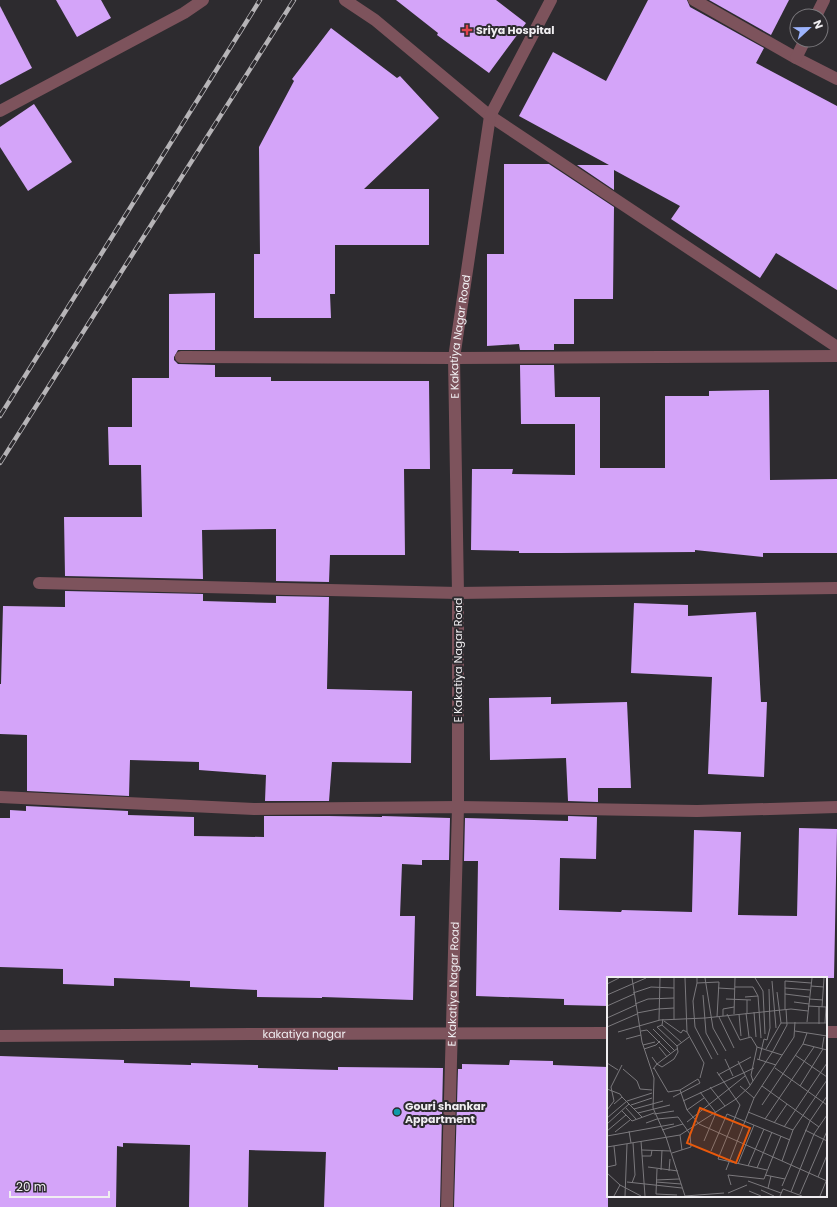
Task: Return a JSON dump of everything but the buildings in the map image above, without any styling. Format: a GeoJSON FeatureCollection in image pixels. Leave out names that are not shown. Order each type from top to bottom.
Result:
{"type":"FeatureCollection","features":[{"type":"Feature","properties":{"kind":"street"},"geometry":{"type":"LineString","coordinates":[[0,111],[184,13],[202,0]]}},
{"type":"Feature","properties":{"kind":"street"},"geometry":{"type":"LineString","coordinates":[[345,0],[375,20],[490,116],[837,347]]}},
{"type":"Feature","properties":{"kind":"street","name":"E Kakatiya Nagar Road"},"geometry":{"type":"LineString","coordinates":[[447,1207],[458,807],[458,593],[454,358],[490,116],[552,0]]}},
{"type":"Feature","properties":{"kind":"street"},"geometry":{"type":"LineString","coordinates":[[694,0],[796,58],[837,79]]}},
{"type":"Feature","properties":{"kind":"street"},"geometry":{"type":"LineString","coordinates":[[796,58],[801,48]]}},
{"type":"Feature","properties":{"kind":"street"},"geometry":{"type":"LineString","coordinates":[[181,357],[454,358],[837,356]]}},
{"type":"Feature","properties":{"kind":"street"},"geometry":{"type":"LineString","coordinates":[[39,583],[458,593],[837,588]]}},
{"type":"Feature","properties":{"kind":"street"},"geometry":{"type":"LineString","coordinates":[[0,797],[254,809],[458,807],[697,811],[837,807]]}},
{"type":"Feature","properties":{"kind":"street","name":"kakatiya nagar"},"geometry":{"type":"LineString","coordinates":[[0,1036],[607,1033]]}},
{"type":"Feature","properties":{"kind":"railway"},"geometry":{"type":"LineString","coordinates":[[0,416],[260,0]]}},
{"type":"Feature","properties":{"kind":"railway"},"geometry":{"type":"LineString","coordinates":[[0,463],[294,0]]}},
{"type":"Feature","properties":{"kind":"place","name":"Sriya Hospital"},"geometry":{"type":"Point","coordinates":[467,30]}},
{"type":"Feature","properties":{"kind":"place","name":"Gouri shankar Appartment"},"geometry":{"type":"Point","coordinates":[397,1112]}}]}
